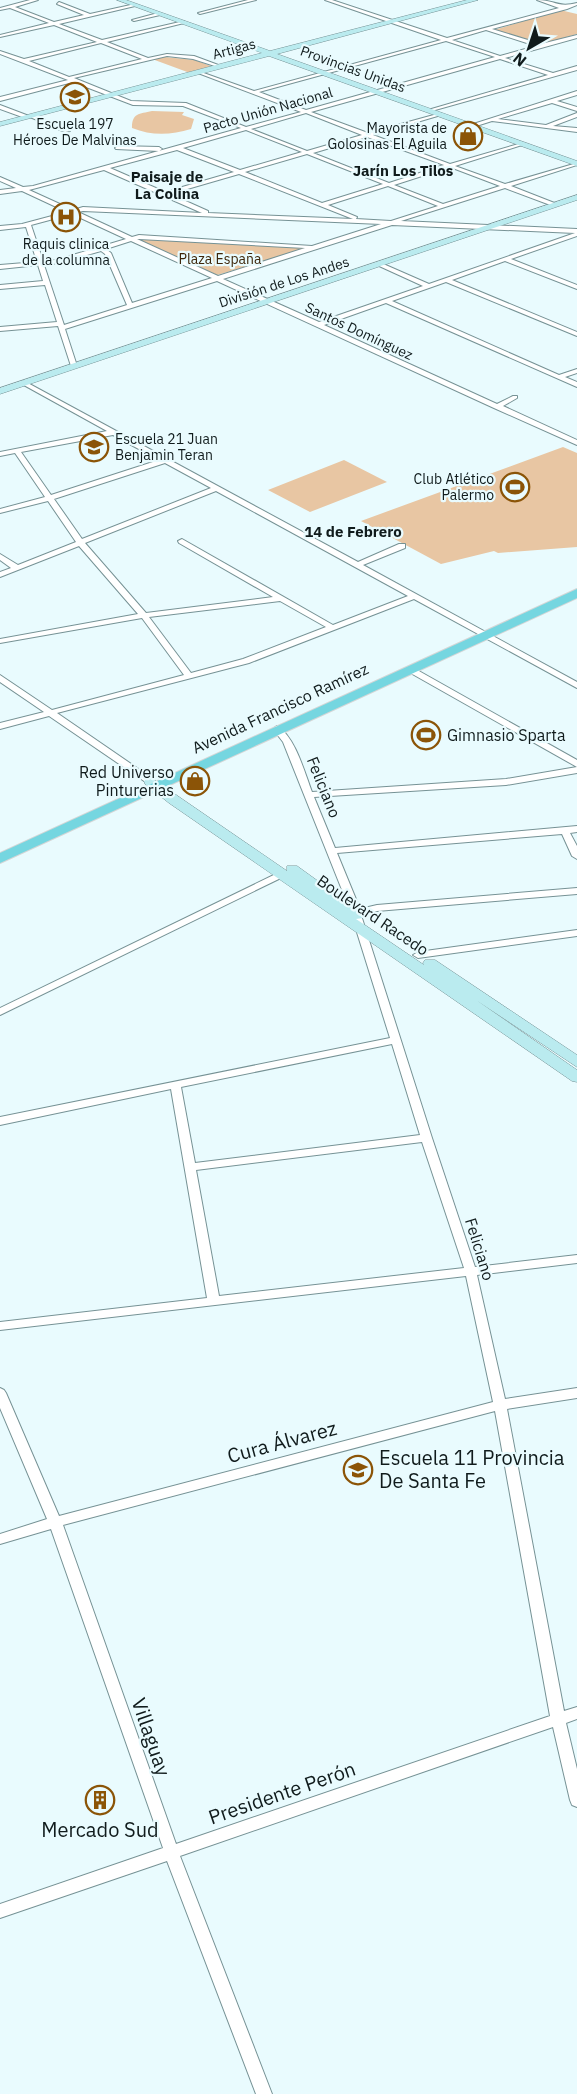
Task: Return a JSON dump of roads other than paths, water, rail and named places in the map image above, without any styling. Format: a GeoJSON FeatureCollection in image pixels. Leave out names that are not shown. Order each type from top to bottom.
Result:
{"type":"FeatureCollection","features":[{"type":"Feature","properties":{"kind":"main road","name":"Avenida Francisco Ramírez"},"geometry":{"type":"LineString","coordinates":[[0,859],[157,782],[480,632],[577,584]]}},
{"type":"Feature","properties":{"kind":"main road","name":"Avenida Francisco Ramírez"},"geometry":{"type":"LineString","coordinates":[[0,849],[410,669],[480,632],[577,593]]}},
{"type":"Feature","properties":{"kind":"street"},"geometry":{"type":"LineString","coordinates":[[0,9],[32,0]]}},
{"type":"Feature","properties":{"kind":"street","name":"Provincias Unidas"},"geometry":{"type":"LineString","coordinates":[[120,0],[576,164]]}},
{"type":"Feature","properties":{"kind":"street"},"geometry":{"type":"LineString","coordinates":[[233,0],[242,3]]}},
{"type":"Feature","properties":{"kind":"street"},"geometry":{"type":"LineString","coordinates":[[200,13],[254,0]]}},
{"type":"Feature","properties":{"kind":"street"},"geometry":{"type":"LineString","coordinates":[[327,0],[553,75]]}},
{"type":"Feature","properties":{"kind":"street","name":"Artigas"},"geometry":{"type":"LineString","coordinates":[[0,124],[475,0]]}},
{"type":"Feature","properties":{"kind":"street"},"geometry":{"type":"LineString","coordinates":[[539,0],[577,12]]}},
{"type":"Feature","properties":{"kind":"street"},"geometry":{"type":"LineString","coordinates":[[59,3],[89,15]]}},
{"type":"Feature","properties":{"kind":"street"},"geometry":{"type":"LineString","coordinates":[[255,92],[577,4]]}},
{"type":"Feature","properties":{"kind":"street"},"geometry":{"type":"LineString","coordinates":[[0,36],[133,5]]}},
{"type":"Feature","properties":{"kind":"street"},"geometry":{"type":"LineString","coordinates":[[9,6],[146,59]]}},
{"type":"Feature","properties":{"kind":"street"},"geometry":{"type":"LineString","coordinates":[[134,20],[158,14]]}},
{"type":"Feature","properties":{"kind":"street"},"geometry":{"type":"LineString","coordinates":[[24,61],[182,22]]}},
{"type":"Feature","properties":{"kind":"street"},"geometry":{"type":"LineString","coordinates":[[487,29],[541,46]]}},
{"type":"Feature","properties":{"kind":"street","name":"Pacto Unión Nacional"},"geometry":{"type":"LineString","coordinates":[[0,192],[25,190],[577,36]]}},
{"type":"Feature","properties":{"kind":"street"},"geometry":{"type":"LineString","coordinates":[[0,52],[129,102],[144,106],[193,108],[443,206]]}},
{"type":"Feature","properties":{"kind":"street"},"geometry":{"type":"LineString","coordinates":[[0,99],[146,59],[177,55],[219,67]]}},
{"type":"Feature","properties":{"kind":"street"},"geometry":{"type":"LineString","coordinates":[[429,111],[577,68]]}},
{"type":"Feature","properties":{"kind":"street"},"geometry":{"type":"LineString","coordinates":[[200,72],[555,205]]}},
{"type":"Feature","properties":{"kind":"street"},"geometry":{"type":"LineString","coordinates":[[470,126],[577,93]]}},
{"type":"Feature","properties":{"kind":"street"},"geometry":{"type":"LineString","coordinates":[[551,101],[577,109]]}},
{"type":"Feature","properties":{"kind":"street"},"geometry":{"type":"LineString","coordinates":[[0,107],[67,131]]}},
{"type":"Feature","properties":{"kind":"street"},"geometry":{"type":"LineString","coordinates":[[165,194],[439,114]]}},
{"type":"Feature","properties":{"kind":"street"},"geometry":{"type":"LineString","coordinates":[[547,126],[577,115]]}},
{"type":"Feature","properties":{"kind":"street"},"geometry":{"type":"LineString","coordinates":[[490,120],[577,130]]}},
{"type":"Feature","properties":{"kind":"street"},"geometry":{"type":"LineString","coordinates":[[547,126],[577,138]]}},
{"type":"Feature","properties":{"kind":"street"},"geometry":{"type":"LineString","coordinates":[[322,205],[520,144]]}},
{"type":"Feature","properties":{"kind":"street"},"geometry":{"type":"LineString","coordinates":[[118,148],[168,150]]}},
{"type":"Feature","properties":{"kind":"street"},"geometry":{"type":"LineString","coordinates":[[178,148],[361,221]]}},
{"type":"Feature","properties":{"kind":"street"},"geometry":{"type":"LineString","coordinates":[[0,329],[61,326],[132,306],[576,164]]}},
{"type":"Feature","properties":{"kind":"street"},"geometry":{"type":"LineString","coordinates":[[104,168],[211,215]]}},
{"type":"Feature","properties":{"kind":"street","name":"Santos Domínguez"},"geometry":{"type":"LineString","coordinates":[[0,179],[577,443]]}},
{"type":"Feature","properties":{"kind":"street","name":"División de Los Andes"},"geometry":{"type":"LineString","coordinates":[[0,391],[577,197]]}},
{"type":"Feature","properties":{"kind":"street"},"geometry":{"type":"LineString","coordinates":[[0,228],[28,224],[83,209],[577,233]]}},
{"type":"Feature","properties":{"kind":"street"},"geometry":{"type":"LineString","coordinates":[[28,224],[74,366]]}},
{"type":"Feature","properties":{"kind":"street"},"geometry":{"type":"LineString","coordinates":[[318,325],[577,233]]}},
{"type":"Feature","properties":{"kind":"street"},"geometry":{"type":"LineString","coordinates":[[0,267],[62,260],[131,238],[190,239],[313,248]]}},
{"type":"Feature","properties":{"kind":"street"},"geometry":{"type":"LineString","coordinates":[[101,248],[108,253],[129,304],[132,306]]}},
{"type":"Feature","properties":{"kind":"street"},"geometry":{"type":"LineString","coordinates":[[505,259],[577,287]]}},
{"type":"Feature","properties":{"kind":"street"},"geometry":{"type":"LineString","coordinates":[[379,264],[429,286]]}},
{"type":"Feature","properties":{"kind":"street"},"geometry":{"type":"LineString","coordinates":[[446,280],[577,334]]}},
{"type":"Feature","properties":{"kind":"street"},"geometry":{"type":"LineString","coordinates":[[0,287],[48,283]]}},
{"type":"Feature","properties":{"kind":"street"},"geometry":{"type":"LineString","coordinates":[[386,301],[577,385]]}},
{"type":"Feature","properties":{"kind":"street"},"geometry":{"type":"LineString","coordinates":[[558,377],[577,370]]}},
{"type":"Feature","properties":{"kind":"street"},"geometry":{"type":"LineString","coordinates":[[24,383],[577,685]]}},
{"type":"Feature","properties":{"kind":"street"},"geometry":{"type":"LineString","coordinates":[[496,407],[515,397]]}},
{"type":"Feature","properties":{"kind":"street"},"geometry":{"type":"LineString","coordinates":[[0,454],[115,432]]}},
{"type":"Feature","properties":{"kind":"street"},"geometry":{"type":"LineString","coordinates":[[17,450],[80,542],[144,616],[189,676]]}},
{"type":"Feature","properties":{"kind":"street"},"geometry":{"type":"LineString","coordinates":[[0,512],[51,498],[166,460]]}},
{"type":"Feature","properties":{"kind":"street"},"geometry":{"type":"LineString","coordinates":[[0,575],[217,488]]}},
{"type":"Feature","properties":{"kind":"street"},"geometry":{"type":"LineString","coordinates":[[182,541],[333,628]]}},
{"type":"Feature","properties":{"kind":"street"},"geometry":{"type":"LineString","coordinates":[[357,565],[402,546]]}},
{"type":"Feature","properties":{"kind":"street"},"geometry":{"type":"LineString","coordinates":[[0,556],[17,568]]}},
{"type":"Feature","properties":{"kind":"street"},"geometry":{"type":"LineString","coordinates":[[0,726],[254,659],[413,597]]}},
{"type":"Feature","properties":{"kind":"street"},"geometry":{"type":"LineString","coordinates":[[0,640],[144,616],[282,598]]}},
{"type":"Feature","properties":{"kind":"street"},"geometry":{"type":"LineString","coordinates":[[410,669],[577,764]]}},
{"type":"Feature","properties":{"kind":"street"},"geometry":{"type":"LineString","coordinates":[[0,678],[157,782]]}},
{"type":"Feature","properties":{"kind":"street","name":"Feliciano"},"geometry":{"type":"LineString","coordinates":[[277,729],[287,741],[356,913],[426,1138],[471,1272],[500,1405],[558,1719],[577,1800]]}},
{"type":"Feature","properties":{"kind":"street"},"geometry":{"type":"LineString","coordinates":[[309,795],[506,782],[577,770]]}},
{"type":"Feature","properties":{"kind":"street","name":"Boulevard Racedo"},"geometry":{"type":"LineString","coordinates":[[157,782],[282,874],[577,1077]]}},
{"type":"Feature","properties":{"kind":"street","name":"Boulevard Racedo"},"geometry":{"type":"LineString","coordinates":[[157,782],[577,1062]]}},
{"type":"Feature","properties":{"kind":"street"},"geometry":{"type":"LineString","coordinates":[[331,851],[566,831],[577,828]]}},
{"type":"Feature","properties":{"kind":"street"},"geometry":{"type":"LineString","coordinates":[[566,831],[577,856]]}},
{"type":"Feature","properties":{"kind":"street"},"geometry":{"type":"LineString","coordinates":[[0,1012],[282,874]]}},
{"type":"Feature","properties":{"kind":"street"},"geometry":{"type":"LineString","coordinates":[[356,913],[377,908],[577,891]]}},
{"type":"Feature","properties":{"kind":"street"},"geometry":{"type":"LineString","coordinates":[[418,955],[577,933]]}},
{"type":"Feature","properties":{"kind":"street"},"geometry":{"type":"LineString","coordinates":[[0,1121],[395,1040]]}},
{"type":"Feature","properties":{"kind":"street"},"geometry":{"type":"LineString","coordinates":[[176,1086],[214,1301]]}},
{"type":"Feature","properties":{"kind":"street"},"geometry":{"type":"LineString","coordinates":[[190,1167],[426,1138]]}},
{"type":"Feature","properties":{"kind":"street"},"geometry":{"type":"LineString","coordinates":[[0,1326],[577,1259]]}},
{"type":"Feature","properties":{"kind":"street","name":"Cura Álvarez"},"geometry":{"type":"LineString","coordinates":[[0,1539],[55,1522],[500,1405],[577,1393]]}},
{"type":"Feature","properties":{"kind":"street","name":"Villaguay"},"geometry":{"type":"LineString","coordinates":[[0,1394],[55,1522],[172,1854],[264,2094]]}},
{"type":"Feature","properties":{"kind":"street","name":"Presidente Perón"},"geometry":{"type":"LineString","coordinates":[[0,1911],[172,1854],[577,1713]]}},
{"type":"Feature","properties":{"kind":"place","name":"Escuela 197 Héroes De Malvinas"},"geometry":{"type":"Point","coordinates":[75,97]}},
{"type":"Feature","properties":{"kind":"place","name":"Mayorista de Golosinas El Aguila"},"geometry":{"type":"Point","coordinates":[468,136]}},
{"type":"Feature","properties":{"kind":"place","name":"Raquis clinica de la columna"},"geometry":{"type":"Point","coordinates":[66,217]}},
{"type":"Feature","properties":{"kind":"place","name":"Escuela 21 Juan Benjamin Teran"},"geometry":{"type":"Point","coordinates":[94,447]}},
{"type":"Feature","properties":{"kind":"place","name":"Club Atlético Palermo"},"geometry":{"type":"Point","coordinates":[515,487]}},
{"type":"Feature","properties":{"kind":"place","name":"Gimnasio Sparta"},"geometry":{"type":"Point","coordinates":[426,735]}},
{"type":"Feature","properties":{"kind":"place","name":"Red Universo Pinturerias"},"geometry":{"type":"Point","coordinates":[195,781]}},
{"type":"Feature","properties":{"kind":"place","name":"Escuela 11 Provincia De Santa Fe"},"geometry":{"type":"Point","coordinates":[358,1470]}},
{"type":"Feature","properties":{"kind":"place","name":"Mercado Sud"},"geometry":{"type":"Point","coordinates":[100,1800]}},
{"type":"Feature","properties":{"kind":"district","name":"Jarín Los Tilos"},"geometry":{"type":"Point","coordinates":[403,171]}},
{"type":"Feature","properties":{"kind":"district","name":"Paisaje de La Colina"},"geometry":{"type":"Point","coordinates":[167,186]}},
{"type":"Feature","properties":{"kind":"district","name":"14 de Febrero"},"geometry":{"type":"Point","coordinates":[353,532]}},
{"type":"Feature","properties":{"kind":"park label","name":"Plaza España"},"geometry":{"type":"Point","coordinates":[220,259]}}]}
